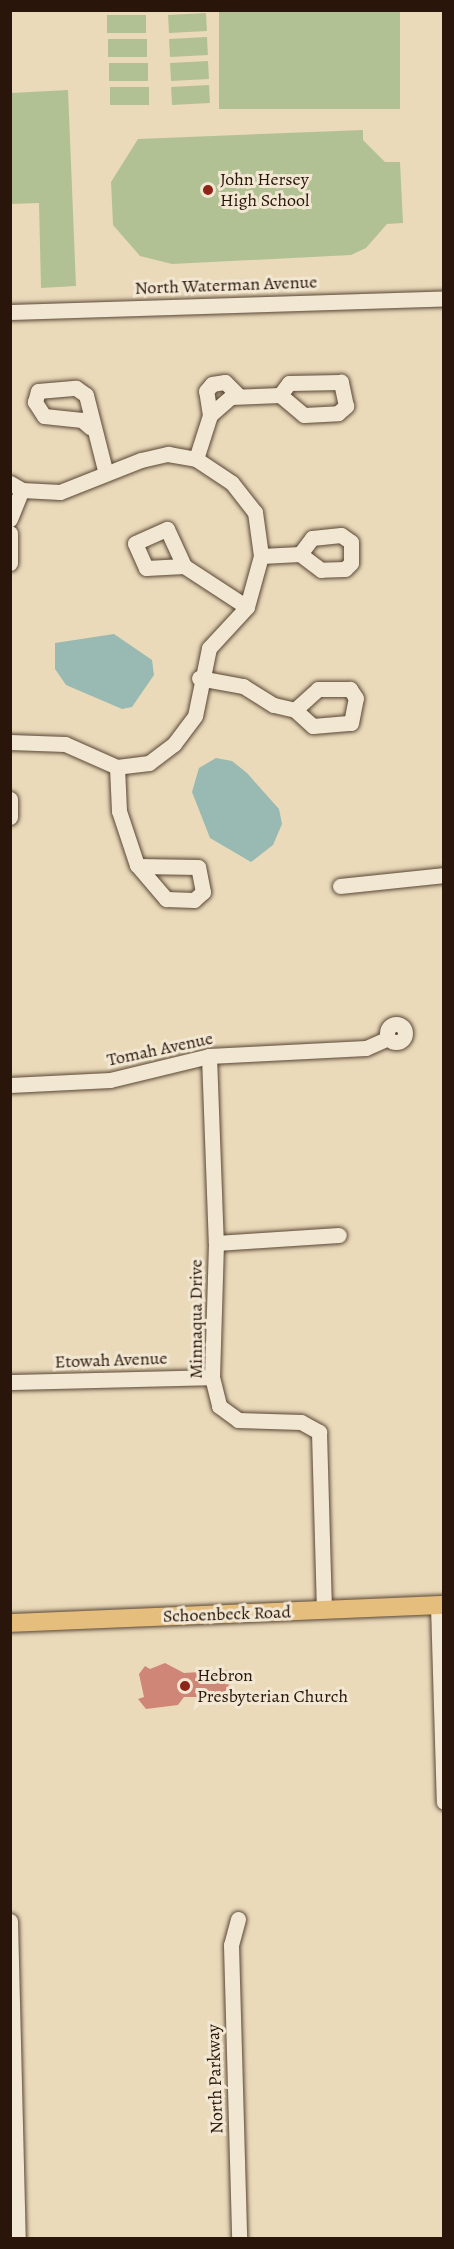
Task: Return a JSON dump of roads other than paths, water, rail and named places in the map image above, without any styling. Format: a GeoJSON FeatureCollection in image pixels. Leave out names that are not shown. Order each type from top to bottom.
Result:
{"type":"FeatureCollection","features":[{"type":"Feature","properties":{"kind":"main road","name":"Schoenbeck Road"},"geometry":{"type":"LineString","coordinates":[[10,1623],[441,1605]]}},
{"type":"Feature","properties":{"kind":"street","name":"North Waterman Avenue"},"geometry":{"type":"LineString","coordinates":[[10,312],[444,298]]}},
{"type":"Feature","properties":{"kind":"street"},"geometry":{"type":"LineString","coordinates":[[195,459],[210,415],[206,391],[212,384],[225,382],[238,395]]}},
{"type":"Feature","properties":{"kind":"street"},"geometry":{"type":"LineString","coordinates":[[210,415],[238,395],[280,394]]}},
{"type":"Feature","properties":{"kind":"street"},"geometry":{"type":"LineString","coordinates":[[90,427],[105,470]]}},
{"type":"Feature","properties":{"kind":"street"},"geometry":{"type":"LineString","coordinates":[[10,519],[16,487],[60,492],[105,470],[168,454],[195,459],[231,483],[255,512],[261,556],[247,607],[209,648],[199,678],[195,716],[174,744],[149,763],[117,767],[64,744],[10,742]]}},
{"type":"Feature","properties":{"kind":"street"},"geometry":{"type":"LineString","coordinates":[[10,533],[10,563]]}},
{"type":"Feature","properties":{"kind":"street"},"geometry":{"type":"LineString","coordinates":[[261,556],[300,554]]}},
{"type":"Feature","properties":{"kind":"street"},"geometry":{"type":"LineString","coordinates":[[184,566],[247,607]]}},
{"type":"Feature","properties":{"kind":"street"},"geometry":{"type":"LineString","coordinates":[[199,678],[243,686],[274,705],[295,710]]}},
{"type":"Feature","properties":{"kind":"street"},"geometry":{"type":"LineString","coordinates":[[117,767],[118,811],[139,866]]}},
{"type":"Feature","properties":{"kind":"street"},"geometry":{"type":"LineString","coordinates":[[10,799],[10,816]]}},
{"type":"Feature","properties":{"kind":"street"},"geometry":{"type":"LineString","coordinates":[[340,886],[444,875]]}},
{"type":"Feature","properties":{"kind":"street","name":"Tomah Avenue"},"geometry":{"type":"LineString","coordinates":[[10,1085],[110,1080],[209,1056],[366,1048],[388,1038]]}},
{"type":"Feature","properties":{"kind":"street","name":"Minnaqua Drive"},"geometry":{"type":"LineString","coordinates":[[209,1056],[216,1243],[212,1377],[219,1406],[238,1420],[302,1422],[319,1432],[324,1610]]}},
{"type":"Feature","properties":{"kind":"street"},"geometry":{"type":"LineString","coordinates":[[216,1243],[339,1235]]}},
{"type":"Feature","properties":{"kind":"street"},"geometry":{"type":"LineString","coordinates":[[10,1373],[11,1382]]}},
{"type":"Feature","properties":{"kind":"street","name":"Etowah Avenue"},"geometry":{"type":"LineString","coordinates":[[11,1382],[212,1377]]}},
{"type":"Feature","properties":{"kind":"street"},"geometry":{"type":"LineString","coordinates":[[441,1605],[444,1802]]}},
{"type":"Feature","properties":{"kind":"street","name":"North Parkway"},"geometry":{"type":"LineString","coordinates":[[238,1919],[231,1945],[239,2238]]}},
{"type":"Feature","properties":{"kind":"street"},"geometry":{"type":"LineString","coordinates":[[10,1921],[18,2238]]}},
{"type":"Feature","properties":{"kind":"water"},"geometry":{"type":"Polygon","coordinates":[[[114,634],[152,660],[154,675],[132,707],[122,709],[66,685],[55,669],[55,643],[114,634]]]}},
{"type":"Feature","properties":{"kind":"water"},"geometry":{"type":"Polygon","coordinates":[[[216,758],[232,761],[247,773],[279,809],[282,824],[273,845],[251,862],[210,838],[192,792],[199,768],[216,758]]]}},
{"type":"Feature","properties":{"kind":"place","name":"John Hersey High School"},"geometry":{"type":"Point","coordinates":[208,190]}},
{"type":"Feature","properties":{"kind":"place","name":"Hebron Presbyterian Church"},"geometry":{"type":"Point","coordinates":[185,1686]}}]}
